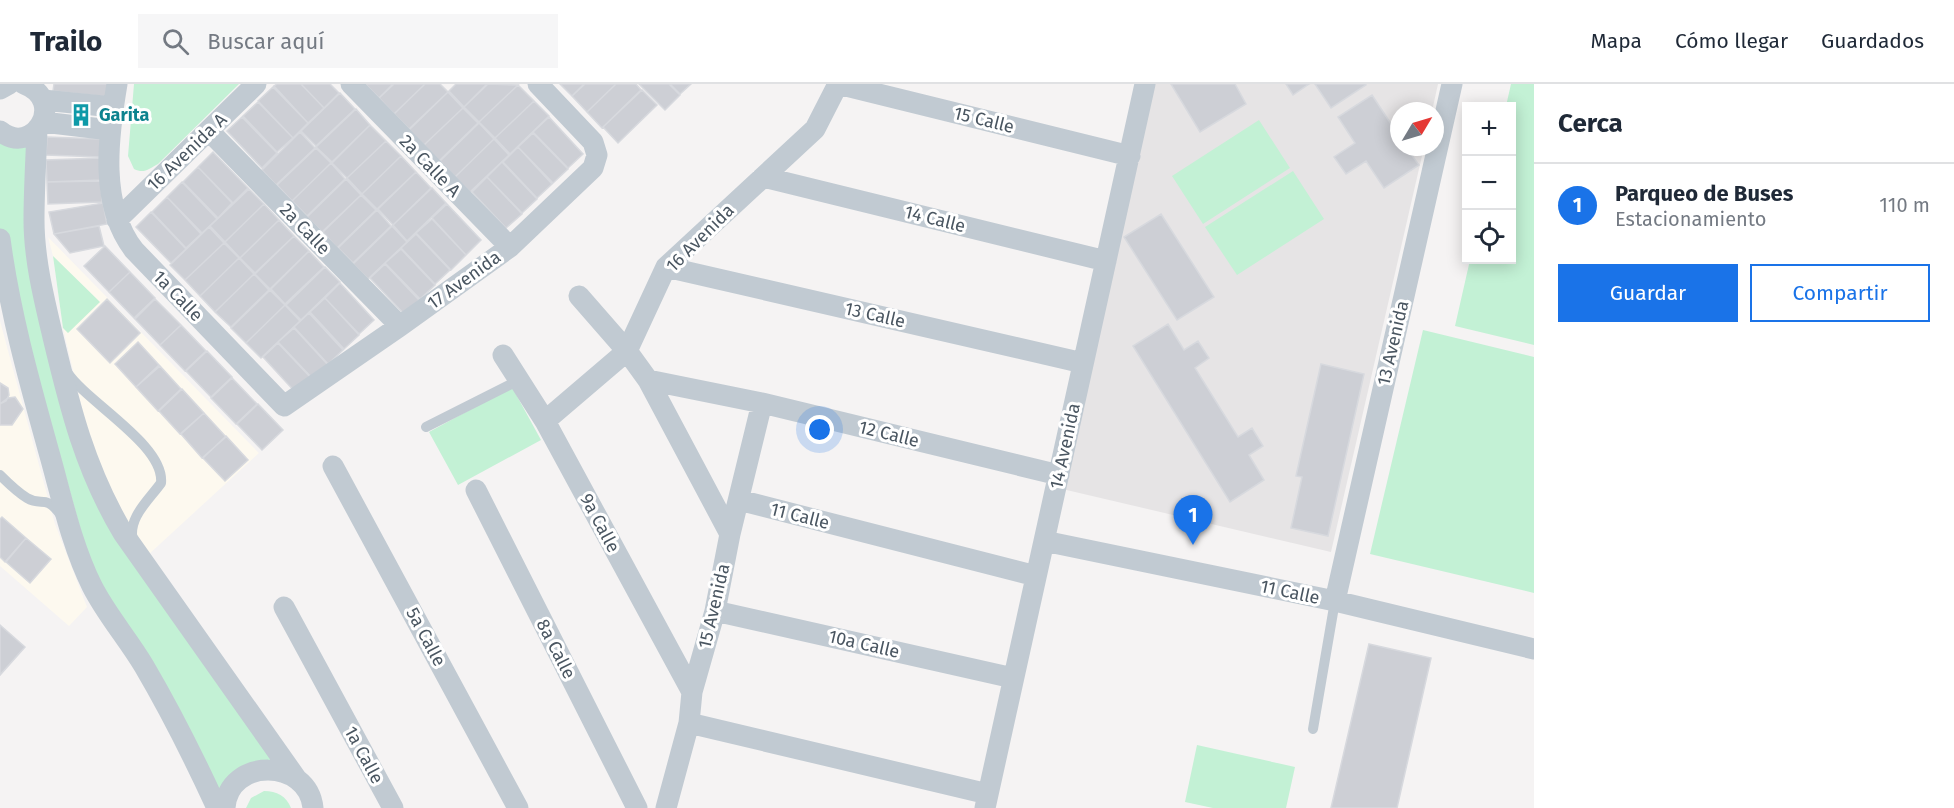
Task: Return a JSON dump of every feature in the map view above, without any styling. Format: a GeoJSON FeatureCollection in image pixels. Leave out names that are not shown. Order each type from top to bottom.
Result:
{"type":"FeatureCollection","features":[{"type":"Feature","properties":{"kind":"street"},"geometry":{"type":"LineString","coordinates":[[0,131],[12,137],[21,138],[30,135],[40,125],[110,130],[117,84]]}},
{"type":"Feature","properties":{"kind":"street","name":"16 Avenida A"},"geometry":{"type":"LineString","coordinates":[[117,220],[256,84]]}},
{"type":"Feature","properties":{"kind":"street","name":"2a Calle A"},"geometry":{"type":"LineString","coordinates":[[351,84],[510,247]]}},
{"type":"Feature","properties":{"kind":"street","name":"17 Avenida"},"geometry":{"type":"LineString","coordinates":[[284,406],[510,247],[595,164],[597,155],[595,146],[580,127],[538,84]]}},
{"type":"Feature","properties":{"kind":"street","name":"15 Calle"},"geometry":{"type":"LineString","coordinates":[[838,84],[1130,156]]}},
{"type":"Feature","properties":{"kind":"street","name":"16 Avenida"},"geometry":{"type":"LineString","coordinates":[[545,421],[627,351],[666,267],[815,129],[838,84]]}},
{"type":"Feature","properties":{"kind":"street","name":"14 Avenida"},"geometry":{"type":"LineString","coordinates":[[986,801],[1146,84]]}},
{"type":"Feature","properties":{"kind":"street","name":"13 Avenida"},"geometry":{"type":"LineString","coordinates":[[1335,602],[1452,84]]}},
{"type":"Feature","properties":{"kind":"street"},"geometry":{"type":"LineString","coordinates":[[37,91],[113,107]]}},
{"type":"Feature","properties":{"kind":"street"},"geometry":{"type":"LineString","coordinates":[[37,91],[45,113],[40,125],[34,222],[45,304],[78,435],[88,464],[110,510],[137,552],[296,778],[306,788],[313,806]]}},
{"type":"Feature","properties":{"kind":"street","name":"1a Calle"},"geometry":{"type":"LineString","coordinates":[[110,130],[108,167],[117,220],[123,236],[284,406]]}},
{"type":"Feature","properties":{"kind":"street","name":"2a Calle"},"geometry":{"type":"LineString","coordinates":[[209,131],[400,326]]}},
{"type":"Feature","properties":{"kind":"street","name":"14 Calle"},"geometry":{"type":"LineString","coordinates":[[763,177],[1106,261]]}},
{"type":"Feature","properties":{"kind":"street"},"geometry":{"type":"LineString","coordinates":[[0,239],[11,313],[73,532],[93,586],[146,670],[190,751],[217,808]]}},
{"type":"Feature","properties":{"kind":"street","name":"13 Calle"},"geometry":{"type":"LineString","coordinates":[[666,267],[1083,363]]}},
{"type":"Feature","properties":{"kind":"street"},"geometry":{"type":"LineString","coordinates":[[579,296],[627,351],[648,380],[730,534]]}},
{"type":"Feature","properties":{"kind":"street"},"geometry":{"type":"LineString","coordinates":[[11,313],[45,304]]}},
{"type":"Feature","properties":{"kind":"street","name":"9a Calle"},"geometry":{"type":"LineString","coordinates":[[503,356],[545,421],[692,692]]}},
{"type":"Feature","properties":{"kind":"street","name":"12 Calle"},"geometry":{"type":"LineString","coordinates":[[648,380],[762,403],[1059,475]]}},
{"type":"Feature","properties":{"kind":"street","name":"15 Avenida"},"geometry":{"type":"LineString","coordinates":[[666,808],[689,723],[692,692],[715,611],[730,534],[762,403]]}},
{"type":"Feature","properties":{"kind":"street","name":"5a Calle"},"geometry":{"type":"LineString","coordinates":[[333,466],[519,808]]}},
{"type":"Feature","properties":{"kind":"street","name":"8a Calle"},"geometry":{"type":"LineString","coordinates":[[476,490],[637,808]]}},
{"type":"Feature","properties":{"kind":"street","name":"11 Calle"},"geometry":{"type":"LineString","coordinates":[[739,500],[1036,576]]}},
{"type":"Feature","properties":{"kind":"street","name":"11 Calle"},"geometry":{"type":"LineString","coordinates":[[1044,541],[1335,602],[1534,649]]}},
{"type":"Feature","properties":{"kind":"street","name":"1a Calle"},"geometry":{"type":"LineString","coordinates":[[284,607],[393,808]]}},
{"type":"Feature","properties":{"kind":"street","name":"10a Calle"},"geometry":{"type":"LineString","coordinates":[[715,611],[1013,678]]}},
{"type":"Feature","properties":{"kind":"street"},"geometry":{"type":"LineString","coordinates":[[689,723],[986,801]]}},
{"type":"Feature","properties":{"kind":"street"},"geometry":{"type":"LineString","coordinates":[[225,808],[231,789],[253,771],[268,769],[282,771],[296,778]]}},
{"type":"Feature","properties":{"kind":"lane"},"geometry":{"type":"LineString","coordinates":[[57,356],[79,388],[106,408],[136,438],[159,471],[161,483],[146,501],[132,526],[132,536],[137,552]]}},
{"type":"Feature","properties":{"kind":"lane"},"geometry":{"type":"LineString","coordinates":[[426,427],[519,381]]}},
{"type":"Feature","properties":{"kind":"lane"},"geometry":{"type":"LineString","coordinates":[[41,501],[50,495],[54,488],[52,462]]}},
{"type":"Feature","properties":{"kind":"lane"},"geometry":{"type":"LineString","coordinates":[[0,475],[30,500],[49,502],[73,532]]}},
{"type":"Feature","properties":{"kind":"lane"},"geometry":{"type":"LineString","coordinates":[[1312,729],[1335,602]]}},
{"type":"Feature","properties":{"kind":"shaded area"},"geometry":{"type":"Polygon","coordinates":[[[1151,84],[1438,84],[1434,102],[1390,102],[1390,156],[1422,156],[1331,552],[1058,488],[1151,84]]]}},
{"type":"Feature","properties":{"kind":"shaded area"},"geometry":{"type":"Polygon","coordinates":[[[48,237],[259,453],[148,555],[127,525],[90,442],[63,328],[53,256],[48,237]]]}},
{"type":"Feature","properties":{"kind":"shaded area"},"geometry":{"type":"Polygon","coordinates":[[[0,321],[55,524],[87,607],[69,626],[0,566],[0,321]]]}},
{"type":"Feature","properties":{"kind":"green space"},"geometry":{"type":"Polygon","coordinates":[[[134,84],[239,84],[158,164],[141,171],[134,169],[128,156],[134,84]]]}},
{"type":"Feature","properties":{"kind":"green space"},"geometry":{"type":"Polygon","coordinates":[[[1511,84],[1534,84],[1534,345],[1455,326],[1469,264],[1516,264],[1516,102],[1507,102],[1511,84]]]}},
{"type":"Feature","properties":{"kind":"green space"},"geometry":{"type":"Polygon","coordinates":[[[1259,120],[1290,168],[1203,224],[1172,176],[1259,120]]]}},
{"type":"Feature","properties":{"kind":"green space"},"geometry":{"type":"Polygon","coordinates":[[[0,131],[30,135],[34,221],[88,464],[312,802],[268,769],[225,803],[100,600],[0,239],[0,131]]]}},
{"type":"Feature","properties":{"kind":"green space"},"geometry":{"type":"Polygon","coordinates":[[[1293,171],[1324,219],[1237,275],[1205,227],[1293,171]]]}},
{"type":"Feature","properties":{"kind":"green space"},"geometry":{"type":"Polygon","coordinates":[[[53,256],[100,302],[68,333],[63,328],[53,256]]]}},
{"type":"Feature","properties":{"kind":"green space"},"geometry":{"type":"Polygon","coordinates":[[[1423,330],[1534,357],[1534,593],[1370,554],[1423,330]]]}},
{"type":"Feature","properties":{"kind":"green space"},"geometry":{"type":"Polygon","coordinates":[[[512,387],[541,440],[458,485],[429,432],[512,387]]]}},
{"type":"Feature","properties":{"kind":"green space"},"geometry":{"type":"Polygon","coordinates":[[[1197,745],[1295,767],[1286,808],[1213,808],[1185,802],[1197,745]]]}},
{"type":"Feature","properties":{"kind":"green space"},"geometry":{"type":"Polygon","coordinates":[[[264,791],[280,795],[291,808],[246,808],[251,798],[264,791]]]}},
{"type":"Feature","properties":{"kind":"building"},"geometry":{"type":"Polygon","coordinates":[[[54,84],[108,84],[107,97],[53,91],[54,84]]]}},
{"type":"Feature","properties":{"kind":"building"},"geometry":{"type":"Polygon","coordinates":[[[301,84],[324,108],[308,123],[274,86],[301,84]]]}},
{"type":"Feature","properties":{"kind":"building"},"geometry":{"type":"Polygon","coordinates":[[[301,84],[330,84],[339,93],[324,108],[301,84]]]}},
{"type":"Feature","properties":{"kind":"building"},"geometry":{"type":"Polygon","coordinates":[[[365,84],[393,84],[379,98],[365,84]]]}},
{"type":"Feature","properties":{"kind":"building"},"geometry":{"type":"Polygon","coordinates":[[[394,84],[425,84],[394,114],[379,98],[394,84]]]}},
{"type":"Feature","properties":{"kind":"building"},"geometry":{"type":"Polygon","coordinates":[[[425,84],[440,84],[448,92],[409,129],[394,114],[425,84]]]}},
{"type":"Feature","properties":{"kind":"building"},"geometry":{"type":"Polygon","coordinates":[[[456,84],[487,84],[464,107],[449,91],[456,84]]]}},
{"type":"Feature","properties":{"kind":"building"},"geometry":{"type":"Polygon","coordinates":[[[488,84],[518,85],[479,122],[464,107],[488,84]]]}},
{"type":"Feature","properties":{"kind":"building"},"geometry":{"type":"Polygon","coordinates":[[[560,84],[584,84],[572,96],[560,84]]]}},
{"type":"Feature","properties":{"kind":"building"},"geometry":{"type":"Polygon","coordinates":[[[585,84],[616,84],[587,112],[572,96],[585,84]]]}},
{"type":"Feature","properties":{"kind":"building"},"geometry":{"type":"Polygon","coordinates":[[[616,84],[636,84],[641,90],[602,128],[587,112],[616,84]]]}},
{"type":"Feature","properties":{"kind":"building"},"geometry":{"type":"Polygon","coordinates":[[[639,84],[669,84],[680,95],[665,110],[639,84]]]}},
{"type":"Feature","properties":{"kind":"building"},"geometry":{"type":"Polygon","coordinates":[[[670,84],[691,84],[680,94],[670,84]]]}},
{"type":"Feature","properties":{"kind":"building"},"geometry":{"type":"Polygon","coordinates":[[[1171,84],[1235,84],[1246,104],[1200,132],[1171,84]]]}},
{"type":"Feature","properties":{"kind":"building"},"geometry":{"type":"Polygon","coordinates":[[[1286,84],[1309,84],[1293,95],[1286,84]]]}},
{"type":"Feature","properties":{"kind":"building"},"geometry":{"type":"Polygon","coordinates":[[[1315,84],[1365,84],[1366,85],[1331,108],[1315,84]]]}},
{"type":"Feature","properties":{"kind":"building"},"geometry":{"type":"Polygon","coordinates":[[[518,85],[534,101],[495,138],[479,122],[518,85]]]}},
{"type":"Feature","properties":{"kind":"building"},"geometry":{"type":"Polygon","coordinates":[[[273,87],[308,123],[293,138],[258,101],[273,87]]]}},
{"type":"Feature","properties":{"kind":"building"},"geometry":{"type":"Polygon","coordinates":[[[642,90],[657,105],[618,143],[603,127],[642,90]]]}},
{"type":"Feature","properties":{"kind":"building"},"geometry":{"type":"Polygon","coordinates":[[[448,92],[463,108],[424,145],[409,130],[448,92]]]}},
{"type":"Feature","properties":{"kind":"building"},"geometry":{"type":"Polygon","coordinates":[[[340,93],[355,109],[316,146],[301,131],[340,93]]]}},
{"type":"Feature","properties":{"kind":"building"},"geometry":{"type":"Polygon","coordinates":[[[1372,95],[1390,122],[1390,156],[1412,156],[1419,165],[1384,188],[1366,161],[1346,174],[1334,157],[1355,143],[1338,117],[1372,95]]]}},
{"type":"Feature","properties":{"kind":"building"},"geometry":{"type":"Polygon","coordinates":[[[534,101],[549,116],[510,154],[495,138],[534,101]]]}},
{"type":"Feature","properties":{"kind":"building"},"geometry":{"type":"Polygon","coordinates":[[[258,102],[293,138],[277,152],[243,116],[258,102]]]}},
{"type":"Feature","properties":{"kind":"building"},"geometry":{"type":"Polygon","coordinates":[[[463,108],[478,123],[439,161],[424,145],[463,108]]]}},
{"type":"Feature","properties":{"kind":"building"},"geometry":{"type":"Polygon","coordinates":[[[356,109],[370,125],[332,162],[316,147],[356,109]]]}},
{"type":"Feature","properties":{"kind":"building"},"geometry":{"type":"Polygon","coordinates":[[[242,117],[277,153],[262,168],[227,131],[242,117]]]}},
{"type":"Feature","properties":{"kind":"building"},"geometry":{"type":"Polygon","coordinates":[[[549,117],[583,154],[568,168],[533,132],[549,117]]]}},
{"type":"Feature","properties":{"kind":"building"},"geometry":{"type":"Polygon","coordinates":[[[479,123],[494,139],[455,177],[440,161],[479,123]]]}},
{"type":"Feature","properties":{"kind":"building"},"geometry":{"type":"Polygon","coordinates":[[[370,125],[386,141],[347,178],[332,163],[370,125]]]}},
{"type":"Feature","properties":{"kind":"building"},"geometry":{"type":"Polygon","coordinates":[[[300,132],[315,148],[276,185],[262,170],[300,132]]]}},
{"type":"Feature","properties":{"kind":"building"},"geometry":{"type":"Polygon","coordinates":[[[533,133],[568,169],[553,183],[518,147],[533,133]]]}},
{"type":"Feature","properties":{"kind":"building"},"geometry":{"type":"Polygon","coordinates":[[[47,137],[101,139],[100,157],[46,155],[47,137]]]}},
{"type":"Feature","properties":{"kind":"building"},"geometry":{"type":"Polygon","coordinates":[[[494,139],[509,155],[470,192],[455,177],[494,139]]]}},
{"type":"Feature","properties":{"kind":"building"},"geometry":{"type":"Polygon","coordinates":[[[386,141],[401,156],[362,194],[347,178],[386,141]]]}},
{"type":"Feature","properties":{"kind":"building"},"geometry":{"type":"Polygon","coordinates":[[[518,147],[552,184],[537,198],[503,162],[518,147]]]}},
{"type":"Feature","properties":{"kind":"building"},"geometry":{"type":"Polygon","coordinates":[[[316,148],[331,163],[292,201],[277,185],[316,148]]]}},
{"type":"Feature","properties":{"kind":"building"},"geometry":{"type":"Polygon","coordinates":[[[213,152],[248,188],[233,203],[198,167],[213,152]]]}},
{"type":"Feature","properties":{"kind":"building"},"geometry":{"type":"Polygon","coordinates":[[[401,156],[416,172],[377,209],[362,194],[401,156]]]}},
{"type":"Feature","properties":{"kind":"building"},"geometry":{"type":"Polygon","coordinates":[[[100,158],[101,180],[47,182],[46,160],[100,158]]]}},
{"type":"Feature","properties":{"kind":"building"},"geometry":{"type":"Polygon","coordinates":[[[502,162],[537,199],[522,213],[487,177],[502,162]]]}},
{"type":"Feature","properties":{"kind":"building"},"geometry":{"type":"Polygon","coordinates":[[[331,163],[345,179],[307,216],[292,201],[331,163]]]}},
{"type":"Feature","properties":{"kind":"building"},"geometry":{"type":"Polygon","coordinates":[[[198,167],[232,203],[218,218],[183,182],[198,167]]]}},
{"type":"Feature","properties":{"kind":"building"},"geometry":{"type":"Polygon","coordinates":[[[416,172],[431,188],[393,225],[378,209],[416,172]]]}},
{"type":"Feature","properties":{"kind":"building"},"geometry":{"type":"Polygon","coordinates":[[[487,177],[522,214],[506,228],[472,192],[487,177]]]}},
{"type":"Feature","properties":{"kind":"building"},"geometry":{"type":"Polygon","coordinates":[[[346,179],[361,195],[322,232],[307,217],[346,179]]]}},
{"type":"Feature","properties":{"kind":"building"},"geometry":{"type":"Polygon","coordinates":[[[101,181],[102,202],[48,204],[47,182],[101,181]]]}},
{"type":"Feature","properties":{"kind":"building"},"geometry":{"type":"Polygon","coordinates":[[[182,182],[217,219],[202,233],[167,197],[182,182]]]}},
{"type":"Feature","properties":{"kind":"building"},"geometry":{"type":"Polygon","coordinates":[[[432,188],[446,203],[407,241],[393,225],[432,188]]]}},
{"type":"Feature","properties":{"kind":"building"},"geometry":{"type":"Polygon","coordinates":[[[249,189],[264,204],[225,242],[210,226],[249,189]]]}},
{"type":"Feature","properties":{"kind":"building"},"geometry":{"type":"Polygon","coordinates":[[[361,195],[376,210],[337,248],[323,232],[361,195]]]}},
{"type":"Feature","properties":{"kind":"building"},"geometry":{"type":"Polygon","coordinates":[[[167,197],[201,234],[186,248],[152,212],[167,197]]]}},
{"type":"Feature","properties":{"kind":"building"},"geometry":{"type":"Polygon","coordinates":[[[103,203],[107,224],[54,234],[49,212],[103,203]]]}},
{"type":"Feature","properties":{"kind":"building"},"geometry":{"type":"Polygon","coordinates":[[[264,204],[279,220],[240,258],[225,242],[264,204]]]}},
{"type":"Feature","properties":{"kind":"building"},"geometry":{"type":"Polygon","coordinates":[[[447,204],[481,240],[466,255],[432,218],[447,204]]]}},
{"type":"Feature","properties":{"kind":"building"},"geometry":{"type":"Polygon","coordinates":[[[377,210],[391,226],[353,263],[338,248],[377,210]]]}},
{"type":"Feature","properties":{"kind":"building"},"geometry":{"type":"Polygon","coordinates":[[[151,212],[186,249],[171,263],[136,227],[151,212]]]}},
{"type":"Feature","properties":{"kind":"building"},"geometry":{"type":"Polygon","coordinates":[[[1161,214],[1214,297],[1177,320],[1124,237],[1161,214]]]}},
{"type":"Feature","properties":{"kind":"building"},"geometry":{"type":"Polygon","coordinates":[[[432,219],[466,255],[451,270],[416,233],[432,219]]]}},
{"type":"Feature","properties":{"kind":"building"},"geometry":{"type":"Polygon","coordinates":[[[279,220],[294,236],[255,273],[240,258],[279,220]]]}},
{"type":"Feature","properties":{"kind":"building"},"geometry":{"type":"Polygon","coordinates":[[[99,226],[104,246],[70,253],[54,234],[99,226]]]}},
{"type":"Feature","properties":{"kind":"building"},"geometry":{"type":"Polygon","coordinates":[[[392,226],[407,242],[368,279],[353,264],[392,226]]]}},
{"type":"Feature","properties":{"kind":"building"},"geometry":{"type":"Polygon","coordinates":[[[209,227],[224,243],[185,280],[170,265],[209,227]]]}},
{"type":"Feature","properties":{"kind":"building"},"geometry":{"type":"Polygon","coordinates":[[[416,234],[450,270],[435,284],[401,248],[416,234]]]}},
{"type":"Feature","properties":{"kind":"building"},"geometry":{"type":"Polygon","coordinates":[[[294,236],[309,251],[270,289],[255,274],[294,236]]]}},
{"type":"Feature","properties":{"kind":"building"},"geometry":{"type":"Polygon","coordinates":[[[224,243],[239,258],[200,296],[185,280],[224,243]]]}},
{"type":"Feature","properties":{"kind":"building"},"geometry":{"type":"Polygon","coordinates":[[[105,246],[130,272],[109,292],[84,266],[105,246]]]}},
{"type":"Feature","properties":{"kind":"building"},"geometry":{"type":"Polygon","coordinates":[[[401,249],[435,285],[420,299],[385,263],[401,249]]]}},
{"type":"Feature","properties":{"kind":"building"},"geometry":{"type":"Polygon","coordinates":[[[309,251],[324,267],[285,304],[271,289],[309,251]]]}},
{"type":"Feature","properties":{"kind":"building"},"geometry":{"type":"Polygon","coordinates":[[[239,258],[254,274],[215,312],[200,296],[239,258]]]}},
{"type":"Feature","properties":{"kind":"building"},"geometry":{"type":"Polygon","coordinates":[[[385,264],[419,300],[404,314],[370,278],[385,264]]]}},
{"type":"Feature","properties":{"kind":"building"},"geometry":{"type":"Polygon","coordinates":[[[325,267],[340,282],[301,320],[286,305],[325,267]]]}},
{"type":"Feature","properties":{"kind":"building"},"geometry":{"type":"Polygon","coordinates":[[[130,272],[155,298],[134,318],[109,292],[130,272]]]}},
{"type":"Feature","properties":{"kind":"building"},"geometry":{"type":"Polygon","coordinates":[[[254,274],[269,290],[231,327],[215,312],[254,274]]]}},
{"type":"Feature","properties":{"kind":"building"},"geometry":{"type":"Polygon","coordinates":[[[340,283],[374,320],[359,334],[325,298],[340,283]]]}},
{"type":"Feature","properties":{"kind":"building"},"geometry":{"type":"Polygon","coordinates":[[[270,290],[285,305],[246,343],[231,328],[270,290]]]}},
{"type":"Feature","properties":{"kind":"building"},"geometry":{"type":"Polygon","coordinates":[[[325,298],[359,335],[344,349],[310,312],[325,298]]]}},
{"type":"Feature","properties":{"kind":"building"},"geometry":{"type":"Polygon","coordinates":[[[107,299],[140,333],[110,363],[77,329],[107,299]]]}},
{"type":"Feature","properties":{"kind":"building"},"geometry":{"type":"Polygon","coordinates":[[[155,299],[181,325],[160,345],[135,319],[155,299]]]}},
{"type":"Feature","properties":{"kind":"building"},"geometry":{"type":"Polygon","coordinates":[[[285,305],[300,321],[261,358],[246,343],[285,305]]]}},
{"type":"Feature","properties":{"kind":"building"},"geometry":{"type":"Polygon","coordinates":[[[309,313],[343,350],[328,364],[294,327],[309,313]]]}},
{"type":"Feature","properties":{"kind":"building"},"geometry":{"type":"Polygon","coordinates":[[[1168,324],[1184,350],[1198,341],[1209,358],[1195,368],[1238,437],[1252,428],[1263,446],[1249,455],[1264,480],[1230,502],[1133,346],[1168,324]]]}},
{"type":"Feature","properties":{"kind":"building"},"geometry":{"type":"Polygon","coordinates":[[[181,325],[206,351],[185,371],[160,345],[181,325]]]}},
{"type":"Feature","properties":{"kind":"building"},"geometry":{"type":"Polygon","coordinates":[[[294,328],[328,365],[313,379],[278,342],[294,328]]]}},
{"type":"Feature","properties":{"kind":"building"},"geometry":{"type":"Polygon","coordinates":[[[138,342],[159,365],[136,387],[115,364],[138,342]]]}},
{"type":"Feature","properties":{"kind":"building"},"geometry":{"type":"Polygon","coordinates":[[[278,343],[312,379],[297,394],[263,357],[278,343]]]}},
{"type":"Feature","properties":{"kind":"building"},"geometry":{"type":"Polygon","coordinates":[[[207,351],[232,377],[211,397],[186,371],[207,351]]]}},
{"type":"Feature","properties":{"kind":"building"},"geometry":{"type":"Polygon","coordinates":[[[1321,364],[1364,374],[1328,536],[1291,528],[1302,477],[1296,476],[1321,364]]]}},
{"type":"Feature","properties":{"kind":"building"},"geometry":{"type":"Polygon","coordinates":[[[160,366],[181,389],[158,411],[136,387],[160,366]]]}},
{"type":"Feature","properties":{"kind":"building"},"geometry":{"type":"Polygon","coordinates":[[[232,378],[257,404],[236,424],[211,398],[232,378]]]}},
{"type":"Feature","properties":{"kind":"building"},"geometry":{"type":"Polygon","coordinates":[[[0,383],[8,388],[9,395],[6,401],[0,404],[0,383]]]}},
{"type":"Feature","properties":{"kind":"building"},"geometry":{"type":"Polygon","coordinates":[[[182,389],[204,413],[180,434],[159,411],[182,389]]]}},
{"type":"Feature","properties":{"kind":"building"},"geometry":{"type":"Polygon","coordinates":[[[15,397],[23,409],[12,425],[0,425],[0,404],[8,398],[15,397]]]}},
{"type":"Feature","properties":{"kind":"building"},"geometry":{"type":"Polygon","coordinates":[[[258,404],[283,430],[262,450],[237,424],[258,404]]]}},
{"type":"Feature","properties":{"kind":"building"},"geometry":{"type":"Polygon","coordinates":[[[204,413],[226,437],[202,458],[181,434],[204,413]]]}},
{"type":"Feature","properties":{"kind":"building"},"geometry":{"type":"Polygon","coordinates":[[[226,436],[248,460],[225,481],[203,458],[226,436]]]}},
{"type":"Feature","properties":{"kind":"building"},"geometry":{"type":"Polygon","coordinates":[[[2,517],[26,538],[5,562],[0,557],[0,519],[2,517]]]}},
{"type":"Feature","properties":{"kind":"building"},"geometry":{"type":"Polygon","coordinates":[[[26,538],[51,559],[30,583],[6,562],[26,538]]]}},
{"type":"Feature","properties":{"kind":"building"},"geometry":{"type":"Polygon","coordinates":[[[0,625],[25,647],[0,675],[0,625]]]}},
{"type":"Feature","properties":{"kind":"building"},"geometry":{"type":"Polygon","coordinates":[[[1369,644],[1431,658],[1397,808],[1331,808],[1369,644]]]}},
{"type":"Feature","properties":{"kind":"place","name":"Garita"},"geometry":{"type":"Point","coordinates":[81,115]}},
{"type":"Feature","properties":{"kind":"place","name":"Parqueo de Buses"},"geometry":{"type":"Point","coordinates":[1193,545]}}]}
